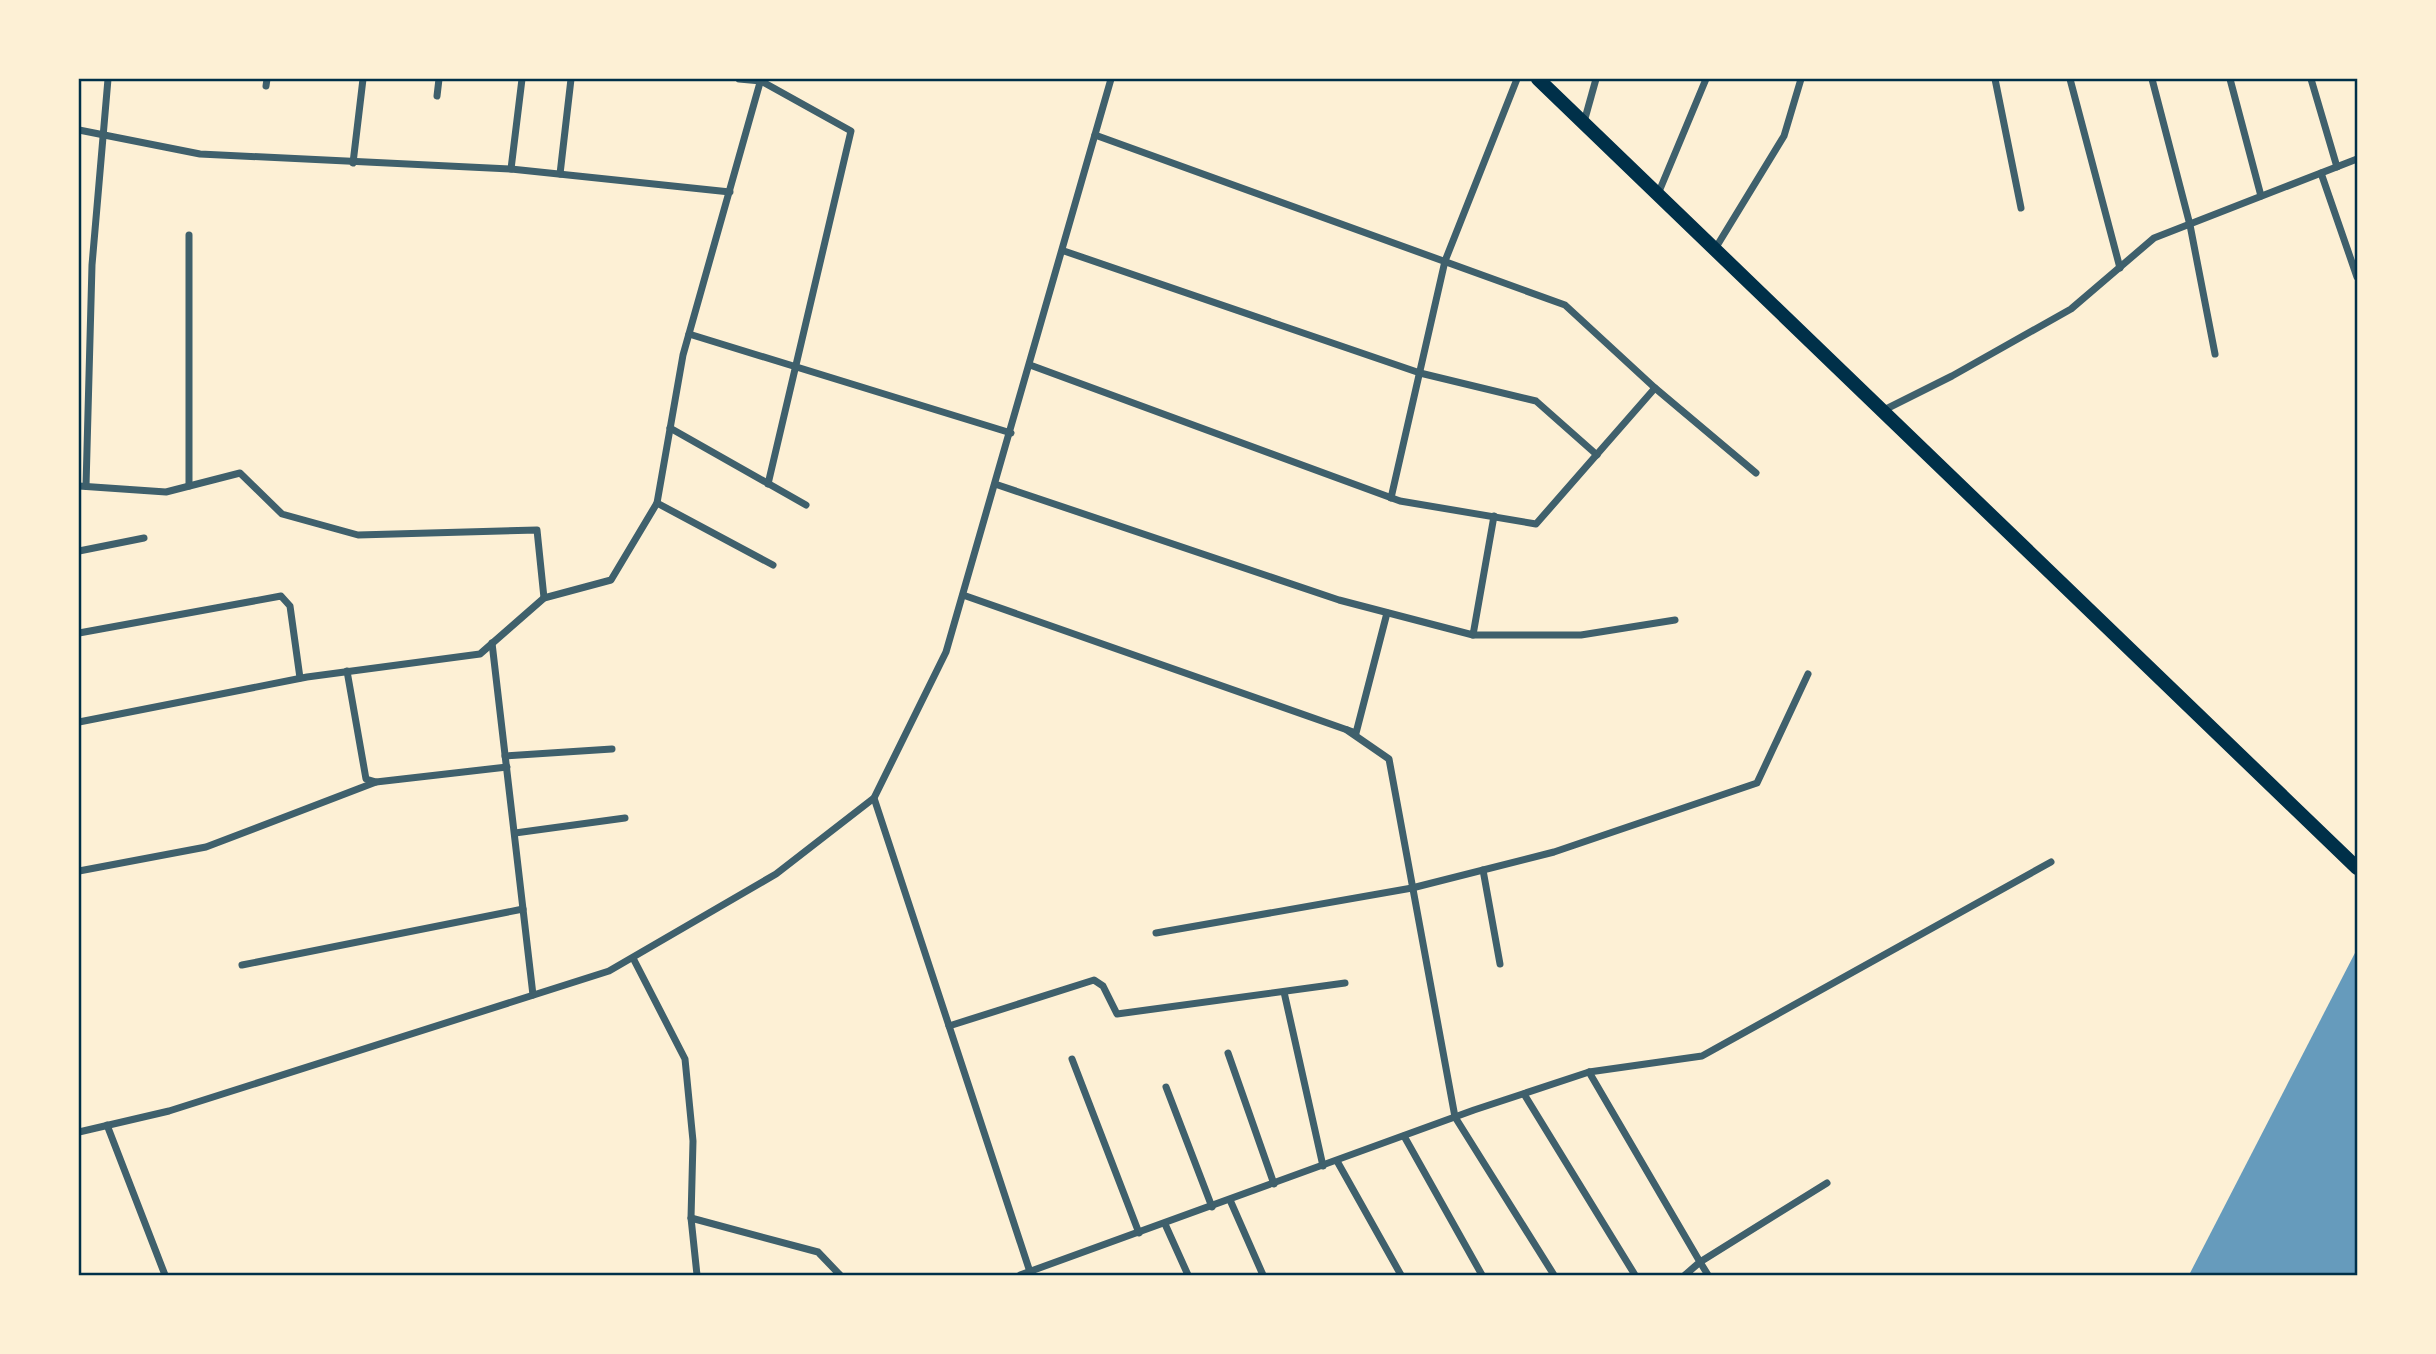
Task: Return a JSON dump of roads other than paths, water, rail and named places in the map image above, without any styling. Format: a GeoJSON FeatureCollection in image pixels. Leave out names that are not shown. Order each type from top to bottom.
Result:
{"type":"FeatureCollection","features":[{"type":"Feature","properties":{"kind":"main road"},"geometry":{"type":"LineString","coordinates":[[1538,79],[2357,868]]}},
{"type":"Feature","properties":{"kind":"street"},"geometry":{"type":"LineString","coordinates":[[108,79],[92,265],[82,486],[166,492],[240,473],[282,514],[358,535],[537,530],[544,598]]}},
{"type":"Feature","properties":{"kind":"street"},"geometry":{"type":"LineString","coordinates":[[353,163],[363,79]]}},
{"type":"Feature","properties":{"kind":"street"},"geometry":{"type":"LineString","coordinates":[[437,96],[439,79]]}},
{"type":"Feature","properties":{"kind":"street"},"geometry":{"type":"LineString","coordinates":[[511,169],[522,79]]}},
{"type":"Feature","properties":{"kind":"street"},"geometry":{"type":"LineString","coordinates":[[560,174],[571,79]]}},
{"type":"Feature","properties":{"kind":"street"},"geometry":{"type":"LineString","coordinates":[[738,79],[761,80],[851,131],[768,484]]}},
{"type":"Feature","properties":{"kind":"street"},"geometry":{"type":"LineString","coordinates":[[79,1132],[170,1111],[610,971],[776,874],[874,799],[946,652],[1111,79]]}},
{"type":"Feature","properties":{"kind":"street"},"geometry":{"type":"LineString","coordinates":[[1391,498],[1446,261],[1517,79]]}},
{"type":"Feature","properties":{"kind":"street"},"geometry":{"type":"LineString","coordinates":[[1583,123],[1596,79]]}},
{"type":"Feature","properties":{"kind":"street"},"geometry":{"type":"LineString","coordinates":[[1658,194],[1706,79]]}},
{"type":"Feature","properties":{"kind":"street"},"geometry":{"type":"LineString","coordinates":[[1715,250],[1784,136],[1801,79]]}},
{"type":"Feature","properties":{"kind":"street"},"geometry":{"type":"LineString","coordinates":[[1994,79],[2021,208]]}},
{"type":"Feature","properties":{"kind":"street"},"geometry":{"type":"LineString","coordinates":[[2070,79],[2120,268]]}},
{"type":"Feature","properties":{"kind":"street"},"geometry":{"type":"LineString","coordinates":[[2152,79],[2190,225],[2215,354]]}},
{"type":"Feature","properties":{"kind":"street"},"geometry":{"type":"LineString","coordinates":[[2230,79],[2261,197]]}},
{"type":"Feature","properties":{"kind":"street"},"geometry":{"type":"LineString","coordinates":[[2311,79],[2337,167]]}},
{"type":"Feature","properties":{"kind":"street"},"geometry":{"type":"LineString","coordinates":[[79,722],[300,678],[480,654],[544,598],[611,579],[657,503],[689,334],[761,80]]}},
{"type":"Feature","properties":{"kind":"street"},"geometry":{"type":"LineString","coordinates":[[79,139],[81,131],[200,154],[511,169],[730,192]]}},
{"type":"Feature","properties":{"kind":"street"},"geometry":{"type":"LineString","coordinates":[[1096,135],[1566,305],[1655,388],[1756,473]]}},
{"type":"Feature","properties":{"kind":"street"},"geometry":{"type":"LineString","coordinates":[[1882,411],[1952,376],[2071,309],[2154,238],[2357,159]]}},
{"type":"Feature","properties":{"kind":"street"},"geometry":{"type":"LineString","coordinates":[[2321,173],[2357,277]]}},
{"type":"Feature","properties":{"kind":"street"},"geometry":{"type":"LineString","coordinates":[[189,235],[189,486]]}},
{"type":"Feature","properties":{"kind":"street"},"geometry":{"type":"LineString","coordinates":[[1063,251],[1420,373],[1536,401],[1597,455]]}},
{"type":"Feature","properties":{"kind":"street"},"geometry":{"type":"LineString","coordinates":[[689,334],[1011,433]]}},
{"type":"Feature","properties":{"kind":"street"},"geometry":{"type":"LineString","coordinates":[[1030,365],[1391,498],[1536,524],[1655,388]]}},
{"type":"Feature","properties":{"kind":"street"},"geometry":{"type":"LineString","coordinates":[[79,369],[89,370]]}},
{"type":"Feature","properties":{"kind":"street"},"geometry":{"type":"LineString","coordinates":[[670,428],[806,505]]}},
{"type":"Feature","properties":{"kind":"street"},"geometry":{"type":"LineString","coordinates":[[995,484],[1339,600],[1473,635],[1581,635],[1675,620]]}},
{"type":"Feature","properties":{"kind":"street"},"geometry":{"type":"LineString","coordinates":[[657,503],[773,565]]}},
{"type":"Feature","properties":{"kind":"street"},"geometry":{"type":"LineString","coordinates":[[1473,635],[1494,516]]}},
{"type":"Feature","properties":{"kind":"street"},"geometry":{"type":"LineString","coordinates":[[79,551],[144,538]]}},
{"type":"Feature","properties":{"kind":"street"},"geometry":{"type":"LineString","coordinates":[[963,595],[1356,733],[1387,613]]}},
{"type":"Feature","properties":{"kind":"street"},"geometry":{"type":"LineString","coordinates":[[79,633],[281,596],[290,606],[300,678]]}},
{"type":"Feature","properties":{"kind":"street"},"geometry":{"type":"LineString","coordinates":[[492,643],[534,995]]}},
{"type":"Feature","properties":{"kind":"street"},"geometry":{"type":"LineString","coordinates":[[347,671],[364,775],[366,779],[376,782]]}},
{"type":"Feature","properties":{"kind":"street"},"geometry":{"type":"LineString","coordinates":[[1156,933],[1412,888],[1554,852],[1757,783],[1808,674]]}},
{"type":"Feature","properties":{"kind":"street"},"geometry":{"type":"LineString","coordinates":[[1347,730],[1389,759],[1455,1117],[1554,1275]]}},
{"type":"Feature","properties":{"kind":"street"},"geometry":{"type":"LineString","coordinates":[[505,756],[612,749]]}},
{"type":"Feature","properties":{"kind":"street"},"geometry":{"type":"LineString","coordinates":[[79,871],[206,847],[376,782],[507,767]]}},
{"type":"Feature","properties":{"kind":"street"},"geometry":{"type":"LineString","coordinates":[[874,799],[1031,1274]]}},
{"type":"Feature","properties":{"kind":"street"},"geometry":{"type":"LineString","coordinates":[[514,833],[625,818]]}},
{"type":"Feature","properties":{"kind":"street"},"geometry":{"type":"LineString","coordinates":[[1020,1275],[1046,1272],[1139,1233],[1455,1117],[1589,1072],[1702,1056],[2051,862]]}},
{"type":"Feature","properties":{"kind":"street"},"geometry":{"type":"LineString","coordinates":[[1483,870],[1500,964]]}},
{"type":"Feature","properties":{"kind":"street"},"geometry":{"type":"LineString","coordinates":[[242,965],[523,909]]}},
{"type":"Feature","properties":{"kind":"street"},"geometry":{"type":"LineString","coordinates":[[633,958],[685,1059],[693,1141],[691,1217],[697,1275]]}},
{"type":"Feature","properties":{"kind":"street"},"geometry":{"type":"LineString","coordinates":[[949,1026],[1094,980],[1103,986],[1117,1014],[1345,984]]}},
{"type":"Feature","properties":{"kind":"street"},"geometry":{"type":"LineString","coordinates":[[1284,992],[1323,1166]]}},
{"type":"Feature","properties":{"kind":"street"},"geometry":{"type":"LineString","coordinates":[[1228,1054],[1274,1184]]}},
{"type":"Feature","properties":{"kind":"street"},"geometry":{"type":"LineString","coordinates":[[1072,1059],[1139,1233]]}},
{"type":"Feature","properties":{"kind":"street"},"geometry":{"type":"LineString","coordinates":[[1589,1072],[1708,1275]]}},
{"type":"Feature","properties":{"kind":"street"},"geometry":{"type":"LineString","coordinates":[[1166,1087],[1212,1207]]}},
{"type":"Feature","properties":{"kind":"street"},"geometry":{"type":"LineString","coordinates":[[1524,1094],[1635,1275]]}},
{"type":"Feature","properties":{"kind":"street"},"geometry":{"type":"LineString","coordinates":[[107,1125],[165,1275]]}},
{"type":"Feature","properties":{"kind":"street"},"geometry":{"type":"LineString","coordinates":[[1404,1136],[1482,1275]]}},
{"type":"Feature","properties":{"kind":"street"},"geometry":{"type":"LineString","coordinates":[[1337,1161],[1401,1275]]}},
{"type":"Feature","properties":{"kind":"street"},"geometry":{"type":"LineString","coordinates":[[1685,1275],[1700,1262],[1827,1183]]}},
{"type":"Feature","properties":{"kind":"street"},"geometry":{"type":"LineString","coordinates":[[1230,1200],[1263,1275]]}},
{"type":"Feature","properties":{"kind":"street"},"geometry":{"type":"LineString","coordinates":[[691,1217],[818,1252],[840,1275]]}},
{"type":"Feature","properties":{"kind":"street"},"geometry":{"type":"LineString","coordinates":[[1165,1224],[1188,1275]]}},
{"type":"Feature","properties":{"kind":"water"},"geometry":{"type":"Polygon","coordinates":[[[2357,949],[2357,1275],[2189,1275],[2357,949]]]}}]}
